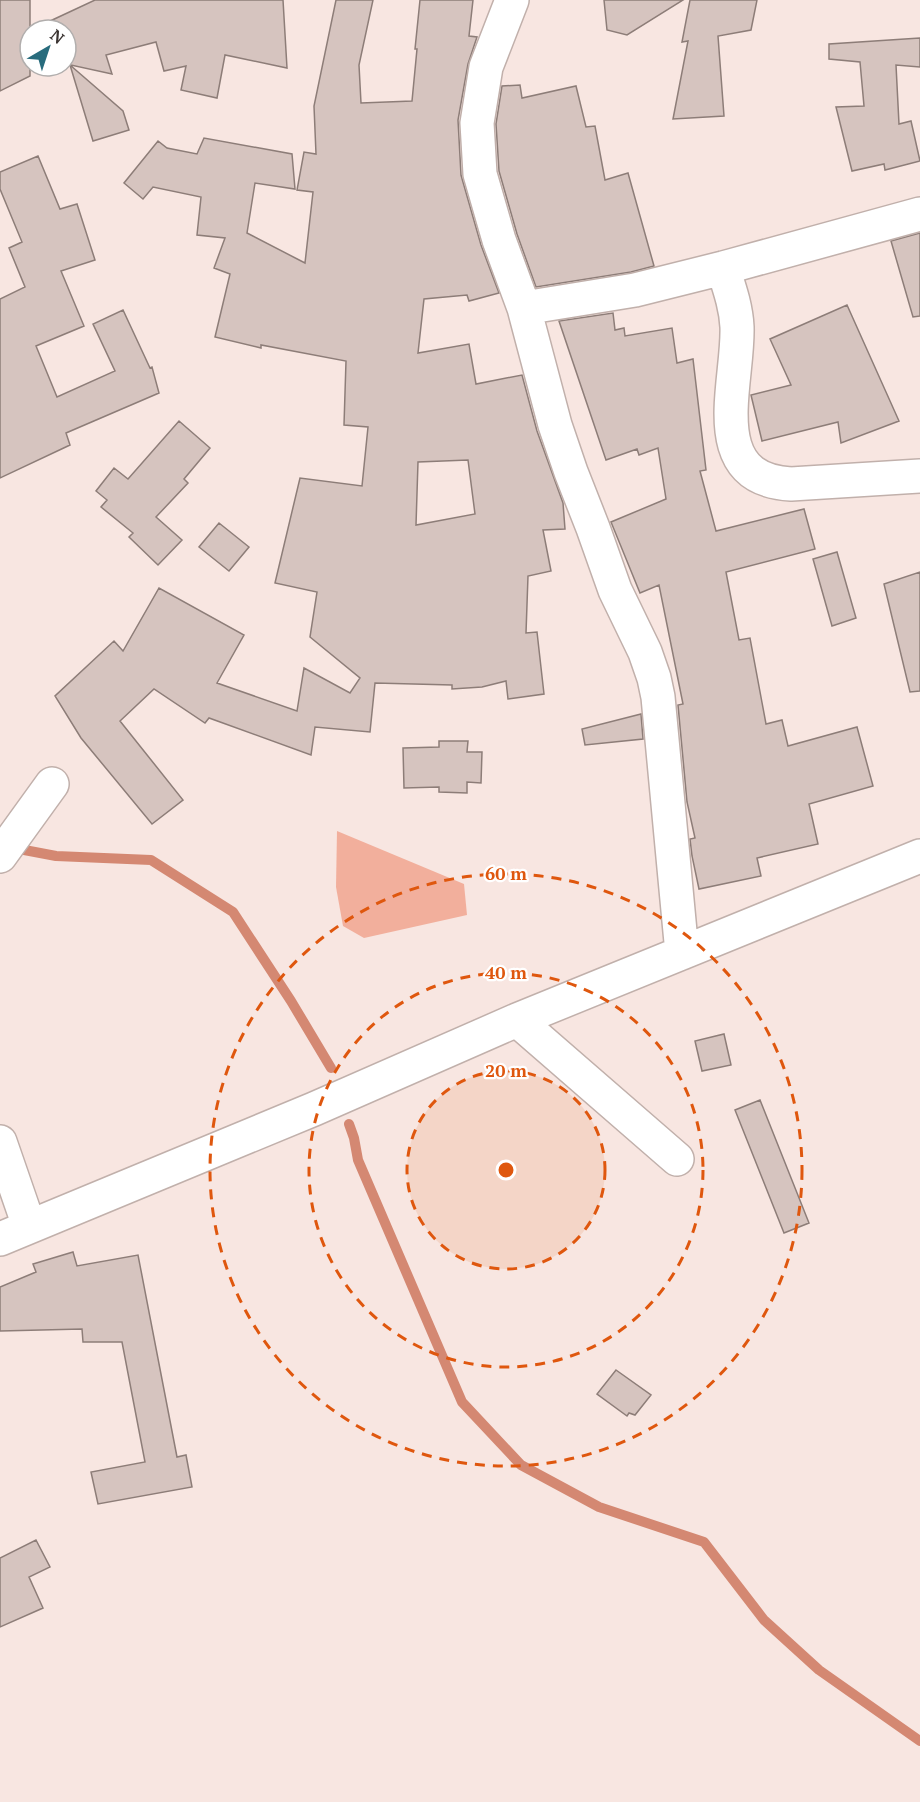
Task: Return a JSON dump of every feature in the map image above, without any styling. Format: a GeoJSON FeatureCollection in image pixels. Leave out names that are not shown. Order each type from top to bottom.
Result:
{"type":"FeatureCollection","features":[{"type":"Feature","properties":{"kind":"street"},"geometry":{"type":"LineString","coordinates":[[512,0],[486,67],[477,123],[480,174],[499,240],[524,308],[567,463],[615,590],[645,652],[654,678],[658,697],[682,953]]}},
{"type":"Feature","properties":{"kind":"street"},"geometry":{"type":"LineString","coordinates":[[524,308],[635,290],[920,214]]}},
{"type":"Feature","properties":{"kind":"street"},"geometry":{"type":"LineString","coordinates":[[723,268],[735,308],[737,328],[731,406],[734,446],[742,463],[763,479],[777,484],[920,476]]}},
{"type":"Feature","properties":{"kind":"street"},"geometry":{"type":"LineString","coordinates":[[0,856],[52,784]]}},
{"type":"Feature","properties":{"kind":"street"},"geometry":{"type":"LineString","coordinates":[[0,1142],[15,1233],[314,1109],[517,1020],[920,856]]}},
{"type":"Feature","properties":{"kind":"street"},"geometry":{"type":"LineString","coordinates":[[517,1020],[677,1159]]}},
{"type":"Feature","properties":{"kind":"shaded area"},"geometry":{"type":"Polygon","coordinates":[[[337,831],[464,884],[467,915],[364,938],[343,926],[336,887],[337,831]]]}},
{"type":"Feature","properties":{"kind":"building"},"geometry":{"type":"Polygon","coordinates":[[[0,0],[30,0],[30,18],[18,18],[18,78],[26,78],[0,91],[0,0]]]}},
{"type":"Feature","properties":{"kind":"building"},"geometry":{"type":"Polygon","coordinates":[[[95,0],[283,0],[287,68],[225,55],[217,98],[181,90],[186,66],[164,71],[156,42],[106,55],[112,74],[78,67],[78,18],[57,18],[95,0]]]}},
{"type":"Feature","properties":{"kind":"building"},"geometry":{"type":"Polygon","coordinates":[[[336,0],[373,0],[359,65],[361,103],[412,101],[420,0],[473,0],[469,36],[477,37],[468,64],[458,120],[461,175],[481,245],[499,293],[469,301],[467,295],[424,299],[418,353],[469,344],[476,384],[522,375],[537,431],[563,503],[565,529],[543,530],[551,571],[528,576],[526,633],[537,632],[544,694],[508,699],[506,681],[482,687],[452,689],[452,685],[375,683],[370,732],[315,727],[311,755],[209,718],[205,723],[154,689],[120,721],[183,800],[152,824],[81,738],[55,696],[114,641],[123,651],[159,588],[244,635],[217,683],[297,711],[304,668],[350,693],[360,678],[310,637],[317,592],[275,583],[300,478],[362,486],[368,427],[344,425],[346,361],[261,345],[261,348],[215,337],[230,274],[214,268],[225,238],[197,235],[201,197],[153,187],[143,199],[124,183],[158,141],[167,148],[197,154],[204,138],[292,154],[295,189],[255,183],[247,233],[305,263],[313,192],[297,190],[304,152],[316,154],[314,106],[336,0]],[[468,460],[418,462],[416,525],[475,514],[468,460]]]}},
{"type":"Feature","properties":{"kind":"building"},"geometry":{"type":"Polygon","coordinates":[[[604,0],[683,0],[627,35],[607,30],[604,0]]]}},
{"type":"Feature","properties":{"kind":"building"},"geometry":{"type":"Polygon","coordinates":[[[690,0],[757,0],[751,30],[718,36],[724,116],[673,119],[688,41],[682,42],[690,0]]]}},
{"type":"Feature","properties":{"kind":"building"},"geometry":{"type":"Polygon","coordinates":[[[920,38],[920,67],[896,65],[899,124],[911,121],[920,161],[885,170],[884,164],[852,171],[836,107],[864,106],[860,62],[829,59],[829,44],[920,38]]]}},
{"type":"Feature","properties":{"kind":"building"},"geometry":{"type":"Polygon","coordinates":[[[78,72],[123,111],[129,130],[93,141],[74,78],[78,78],[78,72]]]}},
{"type":"Feature","properties":{"kind":"building"},"geometry":{"type":"Polygon","coordinates":[[[520,85],[522,98],[576,86],[586,127],[595,126],[605,180],[628,173],[654,266],[631,272],[536,287],[517,234],[499,171],[496,124],[502,86],[520,85]]]}},
{"type":"Feature","properties":{"kind":"building"},"geometry":{"type":"Polygon","coordinates":[[[38,156],[60,209],[77,204],[95,260],[61,271],[84,326],[36,346],[57,397],[115,371],[93,324],[123,310],[150,368],[152,367],[159,393],[66,433],[70,445],[0,478],[0,299],[25,287],[9,248],[22,242],[0,189],[0,172],[38,156]]]}},
{"type":"Feature","properties":{"kind":"building"},"geometry":{"type":"Polygon","coordinates":[[[920,233],[920,316],[913,317],[891,241],[920,233]]]}},
{"type":"Feature","properties":{"kind":"building"},"geometry":{"type":"Polygon","coordinates":[[[847,305],[899,421],[841,443],[838,422],[762,441],[751,395],[791,385],[770,339],[847,305]]]}},
{"type":"Feature","properties":{"kind":"building"},"geometry":{"type":"Polygon","coordinates":[[[613,313],[615,330],[624,328],[625,336],[672,328],[677,363],[693,359],[706,470],[700,471],[716,531],[804,509],[815,549],[726,572],[739,640],[750,638],[766,724],[782,720],[788,746],[857,727],[873,786],[809,804],[818,844],[757,858],[761,876],[699,889],[690,839],[695,838],[687,802],[678,705],[683,704],[659,585],[640,593],[611,522],[666,499],[658,448],[639,455],[637,449],[606,460],[559,321],[613,313]]]}},
{"type":"Feature","properties":{"kind":"building"},"geometry":{"type":"Polygon","coordinates":[[[179,421],[210,448],[184,479],[188,483],[156,517],[182,540],[158,565],[129,537],[133,533],[101,507],[107,500],[96,491],[114,468],[128,479],[179,421]]]}},
{"type":"Feature","properties":{"kind":"building"},"geometry":{"type":"Polygon","coordinates":[[[219,523],[249,547],[229,571],[199,547],[219,523]]]}},
{"type":"Feature","properties":{"kind":"building"},"geometry":{"type":"Polygon","coordinates":[[[837,552],[856,618],[832,626],[813,559],[837,552]]]}},
{"type":"Feature","properties":{"kind":"building"},"geometry":{"type":"Polygon","coordinates":[[[920,572],[920,691],[910,692],[884,584],[920,572]]]}},
{"type":"Feature","properties":{"kind":"building"},"geometry":{"type":"Polygon","coordinates":[[[641,714],[643,739],[585,745],[582,729],[641,714]]]}},
{"type":"Feature","properties":{"kind":"building"},"geometry":{"type":"Polygon","coordinates":[[[439,741],[468,741],[467,752],[482,752],[481,783],[467,782],[467,793],[439,792],[439,787],[404,788],[403,748],[439,747],[439,741]]]}},
{"type":"Feature","properties":{"kind":"building"},"geometry":{"type":"Polygon","coordinates":[[[724,1034],[731,1065],[702,1071],[695,1041],[724,1034]]]}},
{"type":"Feature","properties":{"kind":"building"},"geometry":{"type":"Polygon","coordinates":[[[760,1100],[809,1223],[784,1233],[735,1110],[760,1100]]]}},
{"type":"Feature","properties":{"kind":"building"},"geometry":{"type":"Polygon","coordinates":[[[73,1252],[77,1266],[138,1255],[177,1457],[186,1455],[192,1487],[98,1504],[91,1472],[145,1462],[122,1342],[83,1342],[82,1329],[0,1331],[0,1287],[36,1272],[33,1264],[73,1252]]]}},
{"type":"Feature","properties":{"kind":"building"},"geometry":{"type":"Polygon","coordinates":[[[616,1370],[651,1395],[635,1415],[629,1413],[627,1416],[597,1394],[616,1370]]]}},
{"type":"Feature","properties":{"kind":"building"},"geometry":{"type":"Polygon","coordinates":[[[36,1540],[50,1567],[29,1577],[43,1608],[0,1627],[0,1558],[36,1540]]]}},
{"type":"Feature","properties":{"kind":"waterway"},"geometry":{"type":"LineString","coordinates":[[19,849],[56,856],[151,860],[233,912],[331,1068]]}},
{"type":"Feature","properties":{"kind":"waterway"},"geometry":{"type":"LineString","coordinates":[[349,1124],[358,1160],[462,1402],[521,1465],[599,1507],[704,1542],[764,1620],[819,1670],[920,1741]]}}]}
